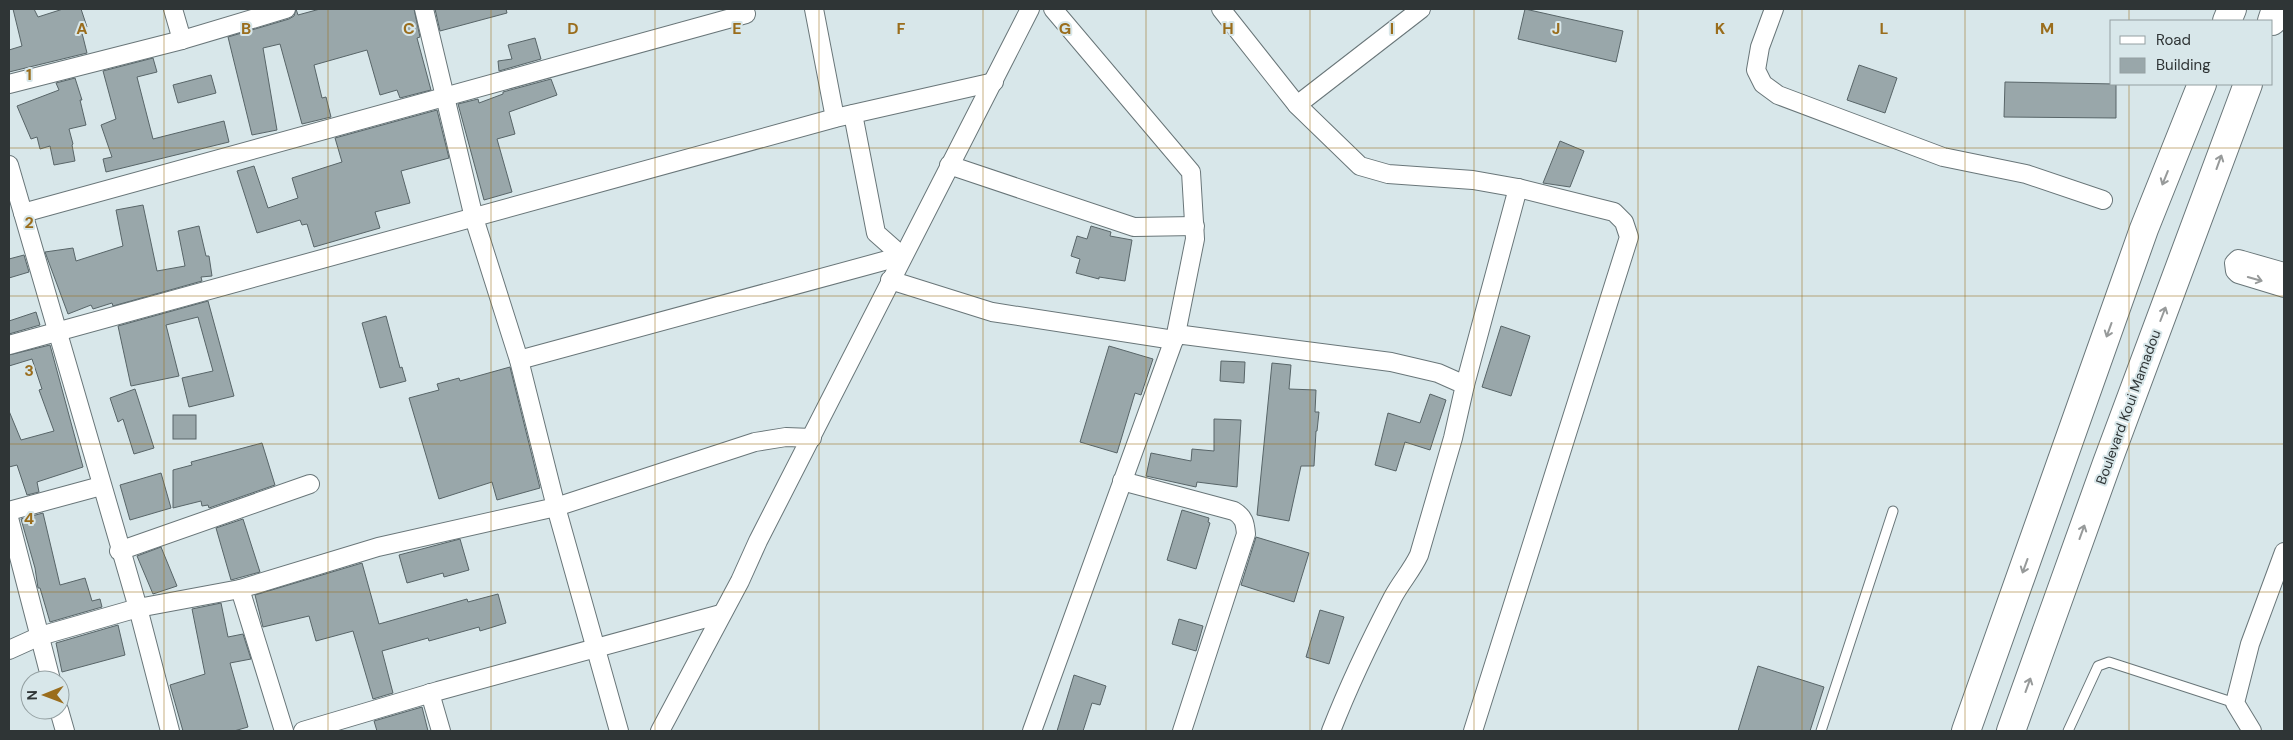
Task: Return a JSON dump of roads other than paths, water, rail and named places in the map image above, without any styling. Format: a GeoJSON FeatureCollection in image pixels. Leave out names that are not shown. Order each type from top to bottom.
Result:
{"type":"FeatureCollection","features":[{"type":"Feature","properties":{"kind":"main road"},"geometry":{"type":"LineString","coordinates":[[1966,731],[2144,229],[2202,85]]}},
{"type":"Feature","properties":{"kind":"main road","name":"Boulevard Koui Mamadou"},"geometry":{"type":"LineString","coordinates":[[2011,731],[2107,462],[2248,85]]}},
{"type":"Feature","properties":{"kind":"street"},"geometry":{"type":"LineString","coordinates":[[174,9],[182,40]]}},
{"type":"Feature","properties":{"kind":"street"},"geometry":{"type":"LineString","coordinates":[[9,84],[182,40],[286,9]]}},
{"type":"Feature","properties":{"kind":"street"},"geometry":{"type":"LineString","coordinates":[[424,9],[474,218],[519,360],[556,507],[619,731]]}},
{"type":"Feature","properties":{"kind":"street"},"geometry":{"type":"LineString","coordinates":[[814,9],[835,118]]}},
{"type":"Feature","properties":{"kind":"street"},"geometry":{"type":"LineString","coordinates":[[660,731],[740,581],[758,541],[812,438],[902,256],[994,82],[1030,9]]}},
{"type":"Feature","properties":{"kind":"street"},"geometry":{"type":"LineString","coordinates":[[1032,731],[1175,337],[1195,239],[1192,172],[1053,9]]}},
{"type":"Feature","properties":{"kind":"street"},"geometry":{"type":"LineString","coordinates":[[1221,9],[1297,105],[1360,166],[1388,174],[1473,180],[1518,188],[1614,212],[1624,222],[1629,237],[1473,731]]}},
{"type":"Feature","properties":{"kind":"street"},"geometry":{"type":"LineString","coordinates":[[1297,105],[1421,9]]}},
{"type":"Feature","properties":{"kind":"street"},"geometry":{"type":"LineString","coordinates":[[1774,9],[1760,47],[1756,70],[1763,84],[1778,95],[1943,157],[2026,174],[2103,200]]}},
{"type":"Feature","properties":{"kind":"street"},"geometry":{"type":"LineString","coordinates":[[23,213],[746,14]]}},
{"type":"Feature","properties":{"kind":"street"},"geometry":{"type":"LineString","coordinates":[[9,345],[835,118],[994,82]]}},
{"type":"Feature","properties":{"kind":"street"},"geometry":{"type":"LineString","coordinates":[[853,114],[876,233],[902,256]]}},
{"type":"Feature","properties":{"kind":"street"},"geometry":{"type":"LineString","coordinates":[[9,165],[119,551],[138,608],[170,731]]}},
{"type":"Feature","properties":{"kind":"street"},"geometry":{"type":"LineString","coordinates":[[949,165],[1134,227],[1195,226]]}},
{"type":"Feature","properties":{"kind":"street"},"geometry":{"type":"LineString","coordinates":[[1331,731],[1347,690],[1380,621],[1399,584],[1413,568],[1419,554],[1453,438],[1465,385],[1518,188]]}},
{"type":"Feature","properties":{"kind":"street"},"geometry":{"type":"LineString","coordinates":[[519,360],[902,256]]}},
{"type":"Feature","properties":{"kind":"street"},"geometry":{"type":"LineString","coordinates":[[2284,272],[2238,259],[2234,264],[2235,271],[2238,274],[2284,288]]}},
{"type":"Feature","properties":{"kind":"street"},"geometry":{"type":"LineString","coordinates":[[890,280],[992,312],[1175,337],[1392,362],[1438,373],[1465,385]]}},
{"type":"Feature","properties":{"kind":"street"},"geometry":{"type":"LineString","coordinates":[[9,650],[40,636],[138,608],[240,589],[378,546],[556,507],[755,442],[786,437],[812,438]]}},
{"type":"Feature","properties":{"kind":"street"},"geometry":{"type":"LineString","coordinates":[[1122,481],[1234,511],[1241,516],[1244,522],[1246,534],[1182,731]]}},
{"type":"Feature","properties":{"kind":"street"},"geometry":{"type":"LineString","coordinates":[[119,551],[310,484]]}},
{"type":"Feature","properties":{"kind":"street"},"geometry":{"type":"LineString","coordinates":[[9,511],[101,486]]}},
{"type":"Feature","properties":{"kind":"street"},"geometry":{"type":"LineString","coordinates":[[9,518],[48,670]]}},
{"type":"Feature","properties":{"kind":"street"},"geometry":{"type":"LineString","coordinates":[[2252,731],[2235,703],[2250,644],[2284,552]]}},
{"type":"Feature","properties":{"kind":"street"},"geometry":{"type":"LineString","coordinates":[[240,589],[284,731]]}},
{"type":"Feature","properties":{"kind":"street"},"geometry":{"type":"LineString","coordinates":[[303,731],[430,693],[721,614]]}},
{"type":"Feature","properties":{"kind":"street"},"geometry":{"type":"LineString","coordinates":[[430,693],[441,731]]}},
{"type":"Feature","properties":{"kind":"lane"},"geometry":{"type":"LineString","coordinates":[[1821,731],[1892,511]]}},
{"type":"Feature","properties":{"kind":"lane"},"geometry":{"type":"LineString","coordinates":[[2068,731],[2098,666],[2108,662],[2235,703]]}}]}
